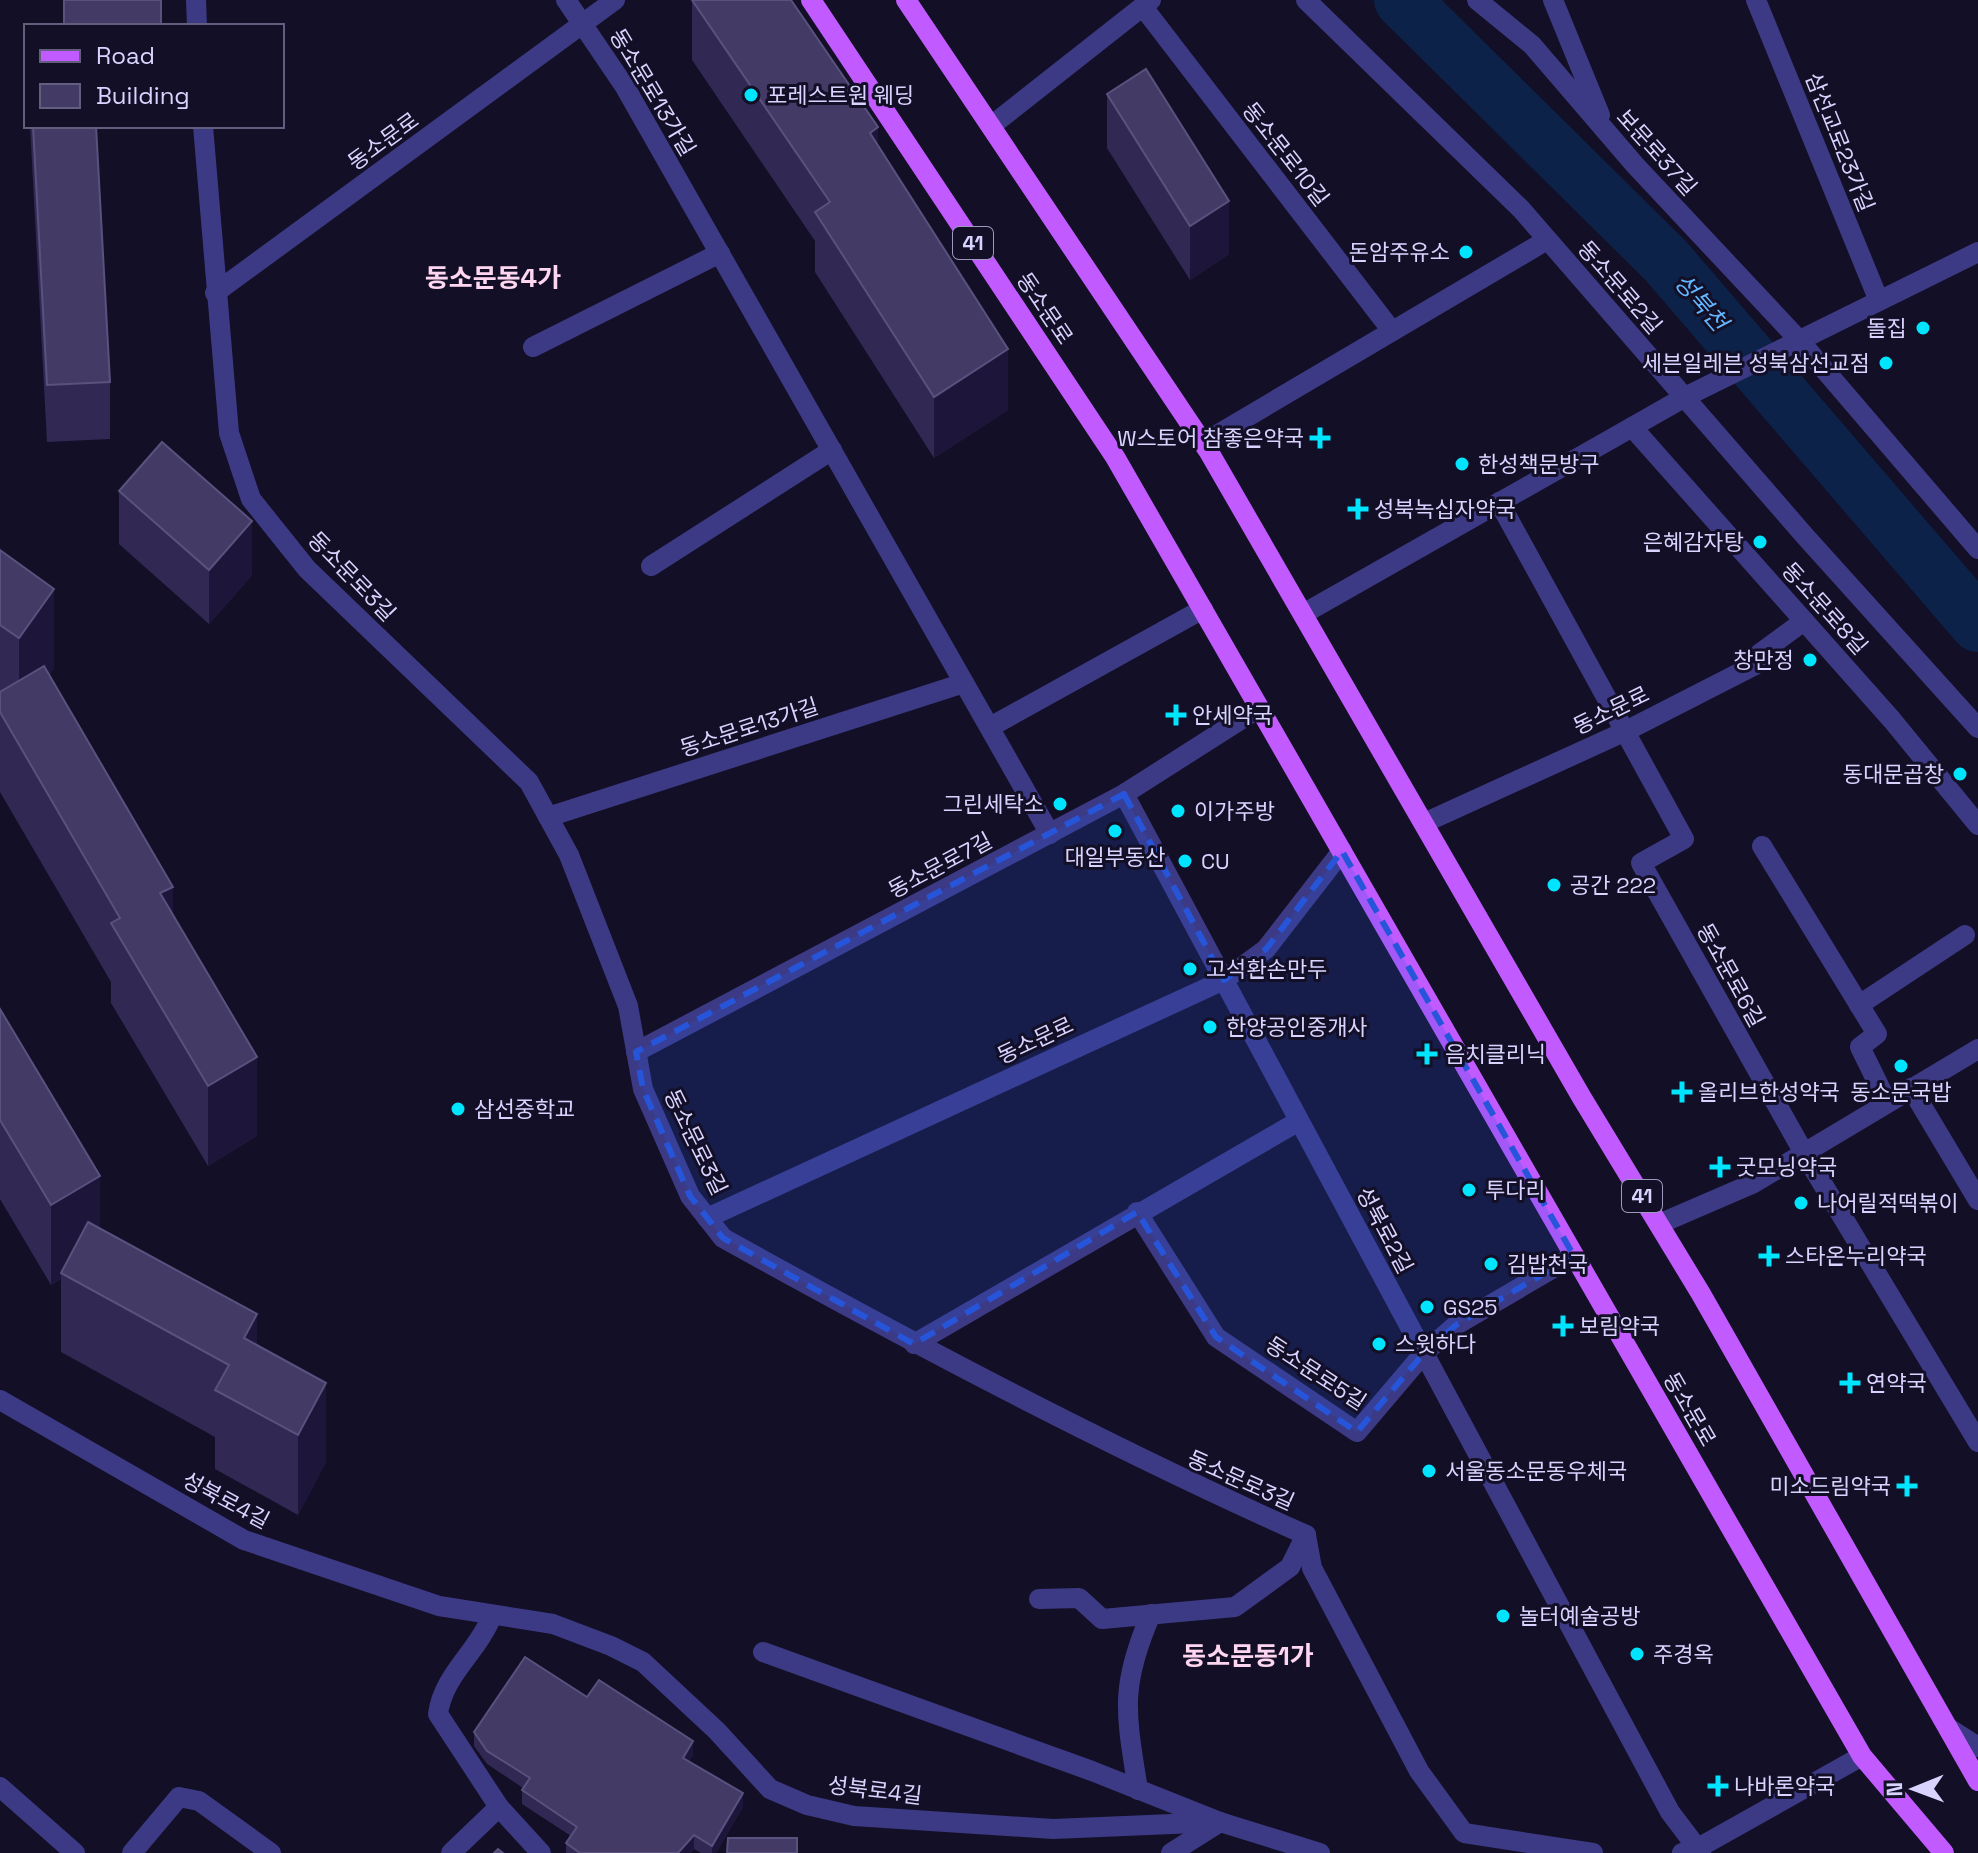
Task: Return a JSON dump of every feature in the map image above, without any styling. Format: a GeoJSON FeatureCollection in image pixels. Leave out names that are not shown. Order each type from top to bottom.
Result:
{"type":"FeatureCollection","features":[{"type":"Feature","properties":{"kind":"main road","name":"동소문로"},"geometry":{"type":"LineString","coordinates":[[811,0],[1115,457],[1862,1756],[1944,1853]]}},
{"type":"Feature","properties":{"kind":"main road","name":"41"},"geometry":{"type":"LineString","coordinates":[[906,0],[1203,443],[1659,1224],[1978,1781]]}},
{"type":"Feature","properties":{"kind":"main road"},"geometry":{"type":"LineString","coordinates":[[1950,1729],[1978,1754]]}},
{"type":"Feature","properties":{"kind":"street"},"geometry":{"type":"LineString","coordinates":[[196,0],[197,24]]}},
{"type":"Feature","properties":{"kind":"street","name":"동소문로13가길"},"geometry":{"type":"LineString","coordinates":[[566,0],[625,87],[1050,834]]}},
{"type":"Feature","properties":{"kind":"street","name":"동소문로"},"geometry":{"type":"LineString","coordinates":[[215,293],[615,0]]}},
{"type":"Feature","properties":{"kind":"street","name":"동소문로2길"},"geometry":{"type":"LineString","coordinates":[[1306,0],[1521,209],[1688,395],[1978,728]]}},
{"type":"Feature","properties":{"kind":"street","name":"보문로37길"},"geometry":{"type":"LineString","coordinates":[[1477,0],[1532,45],[1793,344],[1978,549]]}},
{"type":"Feature","properties":{"kind":"street"},"geometry":{"type":"LineString","coordinates":[[1553,0],[1608,133]]}},
{"type":"Feature","properties":{"kind":"street","name":"삼선교로23가길"},"geometry":{"type":"LineString","coordinates":[[1756,0],[1879,301]]}},
{"type":"Feature","properties":{"kind":"street","name":"동소문로10길"},"geometry":{"type":"LineString","coordinates":[[991,126],[1147,3],[1392,331]]}},
{"type":"Feature","properties":{"kind":"street","name":"동소문로3길"},"geometry":{"type":"LineString","coordinates":[[203,128],[229,433],[251,499],[307,569],[529,782],[569,855],[628,1006],[643,1089],[690,1196],[723,1238],[914,1344],[1176,1477],[1306,1535],[1312,1568],[1419,1771],[1464,1833],[1593,1853]]}},
{"type":"Feature","properties":{"kind":"street"},"geometry":{"type":"LineString","coordinates":[[1203,443],[1547,240]]}},
{"type":"Feature","properties":{"kind":"street"},"geometry":{"type":"LineString","coordinates":[[1303,614],[1688,395],[1978,252]]}},
{"type":"Feature","properties":{"kind":"street"},"geometry":{"type":"LineString","coordinates":[[533,347],[720,253]]}},
{"type":"Feature","properties":{"kind":"street","name":"동소문로8길"},"geometry":{"type":"LineString","coordinates":[[1632,427],[1892,720],[1978,825]]}},
{"type":"Feature","properties":{"kind":"street"},"geometry":{"type":"LineString","coordinates":[[651,566],[832,450]]}},
{"type":"Feature","properties":{"kind":"street"},"geometry":{"type":"LineString","coordinates":[[1499,502],[1626,731]]}},
{"type":"Feature","properties":{"kind":"street"},"geometry":{"type":"LineString","coordinates":[[990,727],[1203,609]]}},
{"type":"Feature","properties":{"kind":"street","name":"동소문로"},"geometry":{"type":"LineString","coordinates":[[1424,823],[1626,731],[1755,665],[1759,654],[1804,621]]}},
{"type":"Feature","properties":{"kind":"street","name":"동소문로13가길"},"geometry":{"type":"LineString","coordinates":[[548,817],[964,683]]}},
{"type":"Feature","properties":{"kind":"street","name":"동소문로7길"},"geometry":{"type":"LineString","coordinates":[[636,1052],[1124,794],[1259,708]]}},
{"type":"Feature","properties":{"kind":"street","name":"동소문로6길"},"geometry":{"type":"LineString","coordinates":[[1626,731],[1684,839],[1641,863],[1804,1153],[1978,1442]]}},
{"type":"Feature","properties":{"kind":"street","name":"성북로2길"},"geometry":{"type":"LineString","coordinates":[[1124,794],[1670,1812],[1694,1851]]}},
{"type":"Feature","properties":{"kind":"street"},"geometry":{"type":"LineString","coordinates":[[1762,846],[1877,1034],[1860,1047],[1887,1102]]}},
{"type":"Feature","properties":{"kind":"street","name":"동소문로"},"geometry":{"type":"LineString","coordinates":[[707,1218],[1224,980],[1266,949],[1342,851]]}},
{"type":"Feature","properties":{"kind":"street"},"geometry":{"type":"LineString","coordinates":[[1859,1005],[1965,935]]}},
{"type":"Feature","properties":{"kind":"street"},"geometry":{"type":"LineString","coordinates":[[1659,1224],[1754,1183],[1978,1049]]}},
{"type":"Feature","properties":{"kind":"street"},"geometry":{"type":"LineString","coordinates":[[1911,1088],[1978,1200]]}},
{"type":"Feature","properties":{"kind":"street"},"geometry":{"type":"LineString","coordinates":[[914,1344],[1137,1212],[1299,1121]]}},
{"type":"Feature","properties":{"kind":"street","name":"동소문로5길"},"geometry":{"type":"LineString","coordinates":[[1137,1212],[1216,1337],[1357,1432],[1424,1353],[1456,1325],[1574,1256]]}},
{"type":"Feature","properties":{"kind":"street","name":"성북로4길"},"geometry":{"type":"LineString","coordinates":[[0,1400],[244,1540],[439,1606],[553,1624],[643,1662],[717,1731],[770,1789],[807,1805],[854,1816],[1053,1829],[1220,1822],[1320,1853]]}},
{"type":"Feature","properties":{"kind":"street"},"geometry":{"type":"LineString","coordinates":[[1039,1599],[1079,1598],[1102,1619],[1235,1607],[1290,1567],[1306,1535]]}},
{"type":"Feature","properties":{"kind":"street"},"geometry":{"type":"LineString","coordinates":[[1138,1790],[1126,1695],[1132,1657],[1151,1614]]}},
{"type":"Feature","properties":{"kind":"street"},"geometry":{"type":"LineString","coordinates":[[492,1616],[482,1640],[441,1691],[438,1714],[499,1807],[541,1853]]}},
{"type":"Feature","properties":{"kind":"street"},"geometry":{"type":"LineString","coordinates":[[763,1652],[1220,1822]]}},
{"type":"Feature","properties":{"kind":"street"},"geometry":{"type":"LineString","coordinates":[[1950,1729],[1978,1747]]}},
{"type":"Feature","properties":{"kind":"street"},"geometry":{"type":"LineString","coordinates":[[1694,1851],[1862,1756]]}},
{"type":"Feature","properties":{"kind":"street"},"geometry":{"type":"LineString","coordinates":[[0,1787],[75,1853]]}},
{"type":"Feature","properties":{"kind":"street"},"geometry":{"type":"LineString","coordinates":[[132,1853],[179,1797],[199,1801],[271,1853]]}},
{"type":"Feature","properties":{"kind":"street"},"geometry":{"type":"LineString","coordinates":[[451,1853],[499,1807]]}},
{"type":"Feature","properties":{"kind":"street"},"geometry":{"type":"LineString","coordinates":[[1171,1853],[1220,1822]]}},
{"type":"Feature","properties":{"kind":"highlighted area"},"geometry":{"type":"Polygon","coordinates":[[[1124,794],[1224,980],[1266,949],[1342,851],[1574,1256],[1456,1325],[1424,1353],[1357,1432],[1216,1337],[1137,1212],[914,1344],[723,1238],[690,1196],[643,1089],[636,1052],[1124,794]]]}},
{"type":"Feature","properties":{"kind":"building"},"geometry":{"type":"Polygon","coordinates":[[[64,0],[161,0],[161,24],[64,24],[64,0]]]}},
{"type":"Feature","properties":{"kind":"building"},"geometry":{"type":"Polygon","coordinates":[[[692,0],[791,0],[878,127],[870,133],[1008,349],[934,397],[815,212],[830,202],[692,0]]]}},
{"type":"Feature","properties":{"kind":"building"},"geometry":{"type":"Polygon","coordinates":[[[1146,69],[1229,201],[1190,226],[1107,94],[1146,69]]]}},
{"type":"Feature","properties":{"kind":"building"},"geometry":{"type":"Polygon","coordinates":[[[33,128],[96,128],[110,382],[47,385],[33,128]]]}},
{"type":"Feature","properties":{"kind":"building"},"geometry":{"type":"Polygon","coordinates":[[[162,442],[252,521],[209,570],[119,491],[162,442]]]}},
{"type":"Feature","properties":{"kind":"building"},"geometry":{"type":"Polygon","coordinates":[[[0,550],[54,589],[19,638],[0,625],[0,550]]]}},
{"type":"Feature","properties":{"kind":"building"},"geometry":{"type":"Polygon","coordinates":[[[44,666],[173,887],[160,893],[257,1057],[208,1086],[111,923],[120,918],[0,712],[0,692],[44,666]]]}},
{"type":"Feature","properties":{"kind":"building"},"geometry":{"type":"Polygon","coordinates":[[[0,1009],[100,1176],[51,1205],[0,1120],[0,1009]]]}},
{"type":"Feature","properties":{"kind":"building"},"geometry":{"type":"Polygon","coordinates":[[[88,1222],[257,1314],[244,1338],[326,1383],[298,1435],[215,1390],[229,1365],[61,1273],[88,1222]]]}},
{"type":"Feature","properties":{"kind":"building"},"geometry":{"type":"Polygon","coordinates":[[[525,1657],[587,1697],[599,1680],[693,1741],[683,1758],[743,1793],[712,1846],[694,1835],[678,1853],[580,1853],[566,1843],[577,1827],[522,1790],[530,1778],[487,1751],[474,1732],[525,1657]]]}},
{"type":"Feature","properties":{"kind":"building"},"geometry":{"type":"Polygon","coordinates":[[[728,1838],[797,1838],[797,1853],[727,1853],[728,1838]]]}},
{"type":"Feature","properties":{"kind":"waterway","name":"성북천"},"geometry":{"type":"LineString","coordinates":[[1402,0],[1666,261],[1978,624]]}},
{"type":"Feature","properties":{"kind":"place","name":"포레스트원 웨딩"},"geometry":{"type":"Point","coordinates":[751,95]}},
{"type":"Feature","properties":{"kind":"place","name":"돈암주유소"},"geometry":{"type":"Point","coordinates":[1466,252]}},
{"type":"Feature","properties":{"kind":"place","name":"돌집"},"geometry":{"type":"Point","coordinates":[1923,328]}},
{"type":"Feature","properties":{"kind":"place","name":"세븐일레븐 성북삼선교점"},"geometry":{"type":"Point","coordinates":[1886,363]}},
{"type":"Feature","properties":{"kind":"place","name":"W스토어 참좋은약국"},"geometry":{"type":"Point","coordinates":[1320,438]}},
{"type":"Feature","properties":{"kind":"place","name":"한성책문방구"},"geometry":{"type":"Point","coordinates":[1462,464]}},
{"type":"Feature","properties":{"kind":"place","name":"성북녹십자약국"},"geometry":{"type":"Point","coordinates":[1358,509]}},
{"type":"Feature","properties":{"kind":"place","name":"은혜감자탕"},"geometry":{"type":"Point","coordinates":[1760,542]}},
{"type":"Feature","properties":{"kind":"place","name":"창만정"},"geometry":{"type":"Point","coordinates":[1810,660]}},
{"type":"Feature","properties":{"kind":"place","name":"안세약국"},"geometry":{"type":"Point","coordinates":[1176,715]}},
{"type":"Feature","properties":{"kind":"place","name":"동대문곱창"},"geometry":{"type":"Point","coordinates":[1960,774]}},
{"type":"Feature","properties":{"kind":"place","name":"그린세탁소"},"geometry":{"type":"Point","coordinates":[1060,804]}},
{"type":"Feature","properties":{"kind":"place","name":"이가주방"},"geometry":{"type":"Point","coordinates":[1178,811]}},
{"type":"Feature","properties":{"kind":"place","name":"대일부동산"},"geometry":{"type":"Point","coordinates":[1115,831]}},
{"type":"Feature","properties":{"kind":"place","name":"CU"},"geometry":{"type":"Point","coordinates":[1185,861]}},
{"type":"Feature","properties":{"kind":"place","name":"공간 222"},"geometry":{"type":"Point","coordinates":[1554,885]}},
{"type":"Feature","properties":{"kind":"place","name":"고석환손만두"},"geometry":{"type":"Point","coordinates":[1190,969]}},
{"type":"Feature","properties":{"kind":"place","name":"한양공인중개사"},"geometry":{"type":"Point","coordinates":[1210,1027]}},
{"type":"Feature","properties":{"kind":"place","name":"음치클리닉"},"geometry":{"type":"Point","coordinates":[1427,1054]}},
{"type":"Feature","properties":{"kind":"place","name":"동소문국밥"},"geometry":{"type":"Point","coordinates":[1901,1066]}},
{"type":"Feature","properties":{"kind":"place","name":"올리브한성약국"},"geometry":{"type":"Point","coordinates":[1682,1092]}},
{"type":"Feature","properties":{"kind":"place","name":"삼선중학교"},"geometry":{"type":"Point","coordinates":[458,1109]}},
{"type":"Feature","properties":{"kind":"place","name":"굿모닝약국"},"geometry":{"type":"Point","coordinates":[1720,1167]}},
{"type":"Feature","properties":{"kind":"place","name":"투다리"},"geometry":{"type":"Point","coordinates":[1469,1190]}},
{"type":"Feature","properties":{"kind":"place","name":"나어릴적떡볶이"},"geometry":{"type":"Point","coordinates":[1801,1203]}},
{"type":"Feature","properties":{"kind":"place","name":"스타온누리약국"},"geometry":{"type":"Point","coordinates":[1769,1256]}},
{"type":"Feature","properties":{"kind":"place","name":"김밥천국"},"geometry":{"type":"Point","coordinates":[1491,1264]}},
{"type":"Feature","properties":{"kind":"place","name":"GS25"},"geometry":{"type":"Point","coordinates":[1427,1307]}},
{"type":"Feature","properties":{"kind":"place","name":"보림약국"},"geometry":{"type":"Point","coordinates":[1563,1326]}},
{"type":"Feature","properties":{"kind":"place","name":"스윗하다"},"geometry":{"type":"Point","coordinates":[1379,1344]}},
{"type":"Feature","properties":{"kind":"place","name":"연약국"},"geometry":{"type":"Point","coordinates":[1850,1383]}},
{"type":"Feature","properties":{"kind":"place","name":"서울동소문동우체국"},"geometry":{"type":"Point","coordinates":[1429,1471]}},
{"type":"Feature","properties":{"kind":"place","name":"미소드림약국"},"geometry":{"type":"Point","coordinates":[1907,1486]}},
{"type":"Feature","properties":{"kind":"place","name":"놀터예술공방"},"geometry":{"type":"Point","coordinates":[1503,1616]}},
{"type":"Feature","properties":{"kind":"place","name":"주경옥"},"geometry":{"type":"Point","coordinates":[1637,1654]}},
{"type":"Feature","properties":{"kind":"place","name":"나바론약국"},"geometry":{"type":"Point","coordinates":[1718,1786]}},
{"type":"Feature","properties":{"kind":"district","name":"동소문동4가"},"geometry":{"type":"Point","coordinates":[493,278]}},
{"type":"Feature","properties":{"kind":"district","name":"동소문동1가"},"geometry":{"type":"Point","coordinates":[1248,1656]}}]}
